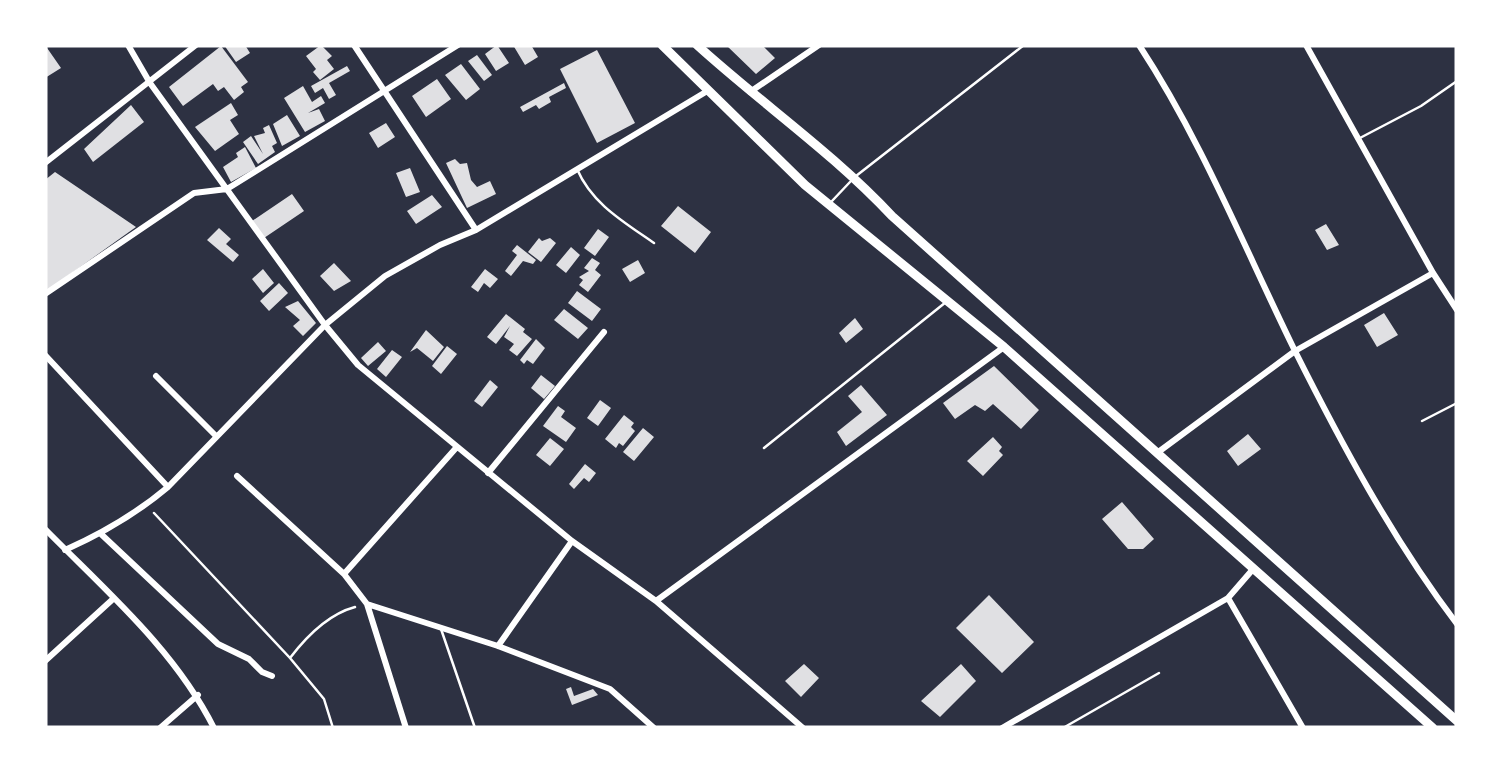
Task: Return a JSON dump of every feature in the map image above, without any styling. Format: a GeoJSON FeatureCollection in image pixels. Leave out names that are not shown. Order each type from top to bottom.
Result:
{"type":"FeatureCollection","features":[{"type":"Feature","properties":{"kind":"main road"},"geometry":{"type":"LineString","coordinates":[[662,45],[766,149],[1004,347],[1433,728]]}},
{"type":"Feature","properties":{"kind":"main road"},"geometry":{"type":"LineString","coordinates":[[697,45],[855,176],[892,216],[1457,721]]}},
{"type":"Feature","properties":{"kind":"street"},"geometry":{"type":"LineString","coordinates":[[128,45],[150,83],[226,189],[358,365],[572,541],[656,600],[803,728]]}},
{"type":"Feature","properties":{"kind":"street"},"geometry":{"type":"LineString","coordinates":[[45,163],[196,45]]}},
{"type":"Feature","properties":{"kind":"street"},"geometry":{"type":"LineString","coordinates":[[354,45],[476,230]]}},
{"type":"Feature","properties":{"kind":"street"},"geometry":{"type":"LineString","coordinates":[[45,294],[194,193],[226,189],[458,45]]}},
{"type":"Feature","properties":{"kind":"street"},"geometry":{"type":"LineString","coordinates":[[749,92],[820,45]]}},
{"type":"Feature","properties":{"kind":"street"},"geometry":{"type":"LineString","coordinates":[[1139,45],[1166,86],[1218,184],[1295,350],[1393,530],[1457,624]]}},
{"type":"Feature","properties":{"kind":"street"},"geometry":{"type":"LineString","coordinates":[[1306,45],[1432,273],[1457,310]]}},
{"type":"Feature","properties":{"kind":"street"},"geometry":{"type":"LineString","coordinates":[[65,550],[101,534],[168,487],[325,325],[384,276],[476,230],[710,90]]}},
{"type":"Feature","properties":{"kind":"street"},"geometry":{"type":"LineString","coordinates":[[1157,453],[1295,350],[1432,273]]}},
{"type":"Feature","properties":{"kind":"street"},"geometry":{"type":"LineString","coordinates":[[488,473],[604,332]]}},
{"type":"Feature","properties":{"kind":"street"},"geometry":{"type":"LineString","coordinates":[[656,600],[1004,347]]}},
{"type":"Feature","properties":{"kind":"street"},"geometry":{"type":"LineString","coordinates":[[45,355],[168,487]]}},
{"type":"Feature","properties":{"kind":"street"},"geometry":{"type":"LineString","coordinates":[[156,376],[216,436]]}},
{"type":"Feature","properties":{"kind":"street"},"geometry":{"type":"LineString","coordinates":[[344,574],[456,448]]}},
{"type":"Feature","properties":{"kind":"street"},"geometry":{"type":"LineString","coordinates":[[237,476],[344,574],[367,604],[406,728]]}},
{"type":"Feature","properties":{"kind":"street"},"geometry":{"type":"LineString","coordinates":[[45,529],[176,664],[198,695],[214,728]]}},
{"type":"Feature","properties":{"kind":"street"},"geometry":{"type":"LineString","coordinates":[[101,534],[218,644],[272,676]]}},
{"type":"Feature","properties":{"kind":"street"},"geometry":{"type":"LineString","coordinates":[[498,646],[572,541]]}},
{"type":"Feature","properties":{"kind":"street"},"geometry":{"type":"LineString","coordinates":[[1002,728],[1228,598],[1255,566]]}},
{"type":"Feature","properties":{"kind":"street"},"geometry":{"type":"LineString","coordinates":[[1228,598],[1302,727]]}},
{"type":"Feature","properties":{"kind":"street"},"geometry":{"type":"LineString","coordinates":[[45,661],[112,599]]}},
{"type":"Feature","properties":{"kind":"street"},"geometry":{"type":"LineString","coordinates":[[367,604],[498,646],[610,690],[654,728]]}},
{"type":"Feature","properties":{"kind":"street"},"geometry":{"type":"LineString","coordinates":[[160,728],[198,695]]}},
{"type":"Feature","properties":{"kind":"lane"},"geometry":{"type":"LineString","coordinates":[[829,204],[855,176],[1024,45]]}},
{"type":"Feature","properties":{"kind":"lane"},"geometry":{"type":"LineString","coordinates":[[1357,139],[1421,106],[1457,81]]}},
{"type":"Feature","properties":{"kind":"lane"},"geometry":{"type":"LineString","coordinates":[[577,169],[583,184],[604,208],[654,244]]}},
{"type":"Feature","properties":{"kind":"lane"},"geometry":{"type":"LineString","coordinates":[[764,448],[948,301]]}},
{"type":"Feature","properties":{"kind":"lane"},"geometry":{"type":"LineString","coordinates":[[1422,421],[1457,403]]}},
{"type":"Feature","properties":{"kind":"lane"},"geometry":{"type":"LineString","coordinates":[[440,628],[475,728]]}},
{"type":"Feature","properties":{"kind":"lane"},"geometry":{"type":"LineString","coordinates":[[1063,728],[1159,674]]}},
{"type":"Feature","properties":{"kind":"lane"},"geometry":{"type":"LineString","coordinates":[[1292,728],[1302,727]]}},
{"type":"Feature","properties":{"kind":"path"},"geometry":{"type":"LineString","coordinates":[[147,505],[290,658],[324,699],[334,728]]}},
{"type":"Feature","properties":{"kind":"path"},"geometry":{"type":"LineString","coordinates":[[290,658],[343,610],[367,604]]}},
{"type":"Feature","properties":{"kind":"building"},"geometry":{"type":"Polygon","coordinates":[[[45,45],[61,68],[45,78],[45,45]]]}},
{"type":"Feature","properties":{"kind":"building"},"geometry":{"type":"Polygon","coordinates":[[[224,45],[245,45],[250,53],[236,62],[224,45]]]}},
{"type":"Feature","properties":{"kind":"building"},"geometry":{"type":"Polygon","coordinates":[[[321,45],[332,56],[327,60],[334,69],[320,80],[306,56],[321,45]]]}},
{"type":"Feature","properties":{"kind":"building"},"geometry":{"type":"Polygon","coordinates":[[[497,45],[509,63],[496,71],[485,54],[497,45]]]}},
{"type":"Feature","properties":{"kind":"building"},"geometry":{"type":"Polygon","coordinates":[[[513,45],[531,45],[538,57],[525,65],[513,45]]]}},
{"type":"Feature","properties":{"kind":"building"},"geometry":{"type":"Polygon","coordinates":[[[726,45],[762,45],[775,58],[756,74],[726,45]]]}},
{"type":"Feature","properties":{"kind":"building"},"geometry":{"type":"Polygon","coordinates":[[[221,46],[248,82],[241,87],[244,92],[234,100],[224,87],[218,91],[213,84],[183,106],[169,87],[221,46]]]}},
{"type":"Feature","properties":{"kind":"building"},"geometry":{"type":"Polygon","coordinates":[[[597,50],[635,123],[597,143],[560,69],[597,50]]]}},
{"type":"Feature","properties":{"kind":"building"},"geometry":{"type":"Polygon","coordinates":[[[477,55],[492,75],[484,81],[468,61],[477,55]]]}},
{"type":"Feature","properties":{"kind":"building"},"geometry":{"type":"Polygon","coordinates":[[[461,64],[480,89],[466,100],[445,75],[461,64]]]}},
{"type":"Feature","properties":{"kind":"building"},"geometry":{"type":"Polygon","coordinates":[[[347,66],[350,71],[329,83],[336,95],[329,99],[323,88],[315,93],[311,86],[347,66]]]}},
{"type":"Feature","properties":{"kind":"building"},"geometry":{"type":"Polygon","coordinates":[[[437,79],[451,99],[426,117],[412,96],[437,79]]]}},
{"type":"Feature","properties":{"kind":"building"},"geometry":{"type":"Polygon","coordinates":[[[564,83],[566,88],[549,97],[551,102],[523,112],[520,107],[564,83]]]}},
{"type":"Feature","properties":{"kind":"building"},"geometry":{"type":"Polygon","coordinates":[[[303,86],[312,102],[321,96],[325,103],[308,113],[319,109],[325,121],[305,132],[284,98],[303,86]]]}},
{"type":"Feature","properties":{"kind":"building"},"geometry":{"type":"Polygon","coordinates":[[[231,103],[238,115],[230,120],[239,134],[215,151],[195,127],[231,103]]]}},
{"type":"Feature","properties":{"kind":"building"},"geometry":{"type":"Polygon","coordinates":[[[131,105],[144,122],[93,162],[84,149],[131,105]]]}},
{"type":"Feature","properties":{"kind":"building"},"geometry":{"type":"Polygon","coordinates":[[[287,115],[300,136],[282,146],[273,124],[287,115]]]}},
{"type":"Feature","properties":{"kind":"building"},"geometry":{"type":"Polygon","coordinates":[[[386,123],[395,137],[378,148],[369,133],[386,123]]]}},
{"type":"Feature","properties":{"kind":"building"},"geometry":{"type":"Polygon","coordinates":[[[269,125],[277,143],[272,146],[275,152],[258,164],[243,142],[251,136],[263,154],[254,136],[265,133],[263,128],[269,125]]]}},
{"type":"Feature","properties":{"kind":"building"},"geometry":{"type":"Polygon","coordinates":[[[245,147],[256,168],[231,182],[223,167],[245,147]]]}},
{"type":"Feature","properties":{"kind":"building"},"geometry":{"type":"Polygon","coordinates":[[[455,159],[460,164],[467,163],[477,187],[490,181],[496,194],[467,208],[446,163],[455,159]]]}},
{"type":"Feature","properties":{"kind":"building"},"geometry":{"type":"Polygon","coordinates":[[[410,168],[420,192],[406,197],[396,173],[410,168]]]}},
{"type":"Feature","properties":{"kind":"building"},"geometry":{"type":"Polygon","coordinates":[[[55,172],[136,227],[45,292],[45,180],[55,172]]]}},
{"type":"Feature","properties":{"kind":"building"},"geometry":{"type":"Polygon","coordinates":[[[292,194],[304,211],[264,238],[252,221],[292,194]]]}},
{"type":"Feature","properties":{"kind":"building"},"geometry":{"type":"Polygon","coordinates":[[[432,195],[442,207],[416,224],[407,211],[432,195]]]}},
{"type":"Feature","properties":{"kind":"building"},"geometry":{"type":"Polygon","coordinates":[[[678,206],[711,232],[695,253],[661,226],[678,206]]]}},
{"type":"Feature","properties":{"kind":"building"},"geometry":{"type":"Polygon","coordinates":[[[1326,224],[1339,245],[1327,250],[1315,230],[1326,224]]]}},
{"type":"Feature","properties":{"kind":"building"},"geometry":{"type":"Polygon","coordinates":[[[219,228],[231,239],[226,244],[239,255],[233,262],[207,240],[219,228]]]}},
{"type":"Feature","properties":{"kind":"building"},"geometry":{"type":"Polygon","coordinates":[[[598,229],[609,237],[595,256],[584,248],[598,229]]]}},
{"type":"Feature","properties":{"kind":"building"},"geometry":{"type":"Polygon","coordinates":[[[539,238],[550,238],[556,243],[541,262],[528,252],[539,238]]]}},
{"type":"Feature","properties":{"kind":"building"},"geometry":{"type":"Polygon","coordinates":[[[517,245],[536,260],[533,264],[523,261],[511,276],[505,271],[517,255],[512,251],[517,245]]]}},
{"type":"Feature","properties":{"kind":"building"},"geometry":{"type":"Polygon","coordinates":[[[571,247],[580,255],[566,273],[556,265],[571,247]]]}},
{"type":"Feature","properties":{"kind":"building"},"geometry":{"type":"Polygon","coordinates":[[[592,258],[600,263],[595,270],[601,275],[588,292],[579,285],[583,280],[579,277],[589,271],[584,268],[592,258]]]}},
{"type":"Feature","properties":{"kind":"building"},"geometry":{"type":"Polygon","coordinates":[[[638,260],[645,273],[630,282],[622,269],[638,260]]]}},
{"type":"Feature","properties":{"kind":"building"},"geometry":{"type":"Polygon","coordinates":[[[334,263],[351,281],[334,291],[320,276],[334,263]]]}},
{"type":"Feature","properties":{"kind":"building"},"geometry":{"type":"Polygon","coordinates":[[[263,269],[274,283],[263,293],[252,279],[263,269]]]}},
{"type":"Feature","properties":{"kind":"building"},"geometry":{"type":"Polygon","coordinates":[[[485,269],[498,279],[490,288],[484,283],[478,292],[471,287],[485,269]]]}},
{"type":"Feature","properties":{"kind":"building"},"geometry":{"type":"Polygon","coordinates":[[[279,283],[288,293],[269,311],[260,301],[279,283]]]}},
{"type":"Feature","properties":{"kind":"building"},"geometry":{"type":"Polygon","coordinates":[[[577,291],[601,309],[592,321],[568,303],[577,291]]]}},
{"type":"Feature","properties":{"kind":"building"},"geometry":{"type":"Polygon","coordinates":[[[298,301],[316,323],[303,336],[293,326],[300,320],[285,307],[298,301]]]}},
{"type":"Feature","properties":{"kind":"building"},"geometry":{"type":"Polygon","coordinates":[[[564,309],[588,328],[578,339],[554,320],[564,309]]]}},
{"type":"Feature","properties":{"kind":"building"},"geometry":{"type":"Polygon","coordinates":[[[1384,313],[1398,335],[1377,347],[1364,325],[1384,313]]]}},
{"type":"Feature","properties":{"kind":"building"},"geometry":{"type":"Polygon","coordinates":[[[506,314],[532,339],[517,356],[509,350],[514,344],[504,337],[510,326],[496,344],[487,337],[506,314]]]}},
{"type":"Feature","properties":{"kind":"building"},"geometry":{"type":"Polygon","coordinates":[[[855,318],[863,329],[846,343],[839,333],[855,318]]]}},
{"type":"Feature","properties":{"kind":"building"},"geometry":{"type":"Polygon","coordinates":[[[426,330],[444,347],[433,361],[417,348],[410,352],[426,330]]]}},
{"type":"Feature","properties":{"kind":"building"},"geometry":{"type":"Polygon","coordinates":[[[536,339],[545,348],[533,364],[527,360],[524,364],[520,360],[536,339]]]}},
{"type":"Feature","properties":{"kind":"building"},"geometry":{"type":"Polygon","coordinates":[[[378,342],[386,351],[368,366],[361,358],[378,342]]]}},
{"type":"Feature","properties":{"kind":"building"},"geometry":{"type":"Polygon","coordinates":[[[447,346],[457,354],[441,374],[432,366],[447,346]]]}},
{"type":"Feature","properties":{"kind":"building"},"geometry":{"type":"Polygon","coordinates":[[[392,350],[402,357],[386,377],[377,369],[392,350]]]}},
{"type":"Feature","properties":{"kind":"building"},"geometry":{"type":"Polygon","coordinates":[[[994,366],[1039,410],[1021,429],[993,404],[985,411],[975,405],[955,419],[943,403],[994,366]]]}},
{"type":"Feature","properties":{"kind":"building"},"geometry":{"type":"Polygon","coordinates":[[[541,375],[555,386],[544,399],[531,388],[541,375]]]}},
{"type":"Feature","properties":{"kind":"building"},"geometry":{"type":"Polygon","coordinates":[[[490,380],[498,387],[482,407],[474,401],[490,380]]]}},
{"type":"Feature","properties":{"kind":"building"},"geometry":{"type":"Polygon","coordinates":[[[861,385],[887,415],[846,446],[837,432],[862,412],[848,396],[861,385]]]}},
{"type":"Feature","properties":{"kind":"building"},"geometry":{"type":"Polygon","coordinates":[[[600,400],[611,408],[598,426],[587,418],[600,400]]]}},
{"type":"Feature","properties":{"kind":"building"},"geometry":{"type":"Polygon","coordinates":[[[558,406],[565,411],[561,417],[576,428],[566,442],[543,426],[558,406]]]}},
{"type":"Feature","properties":{"kind":"building"},"geometry":{"type":"Polygon","coordinates":[[[624,415],[634,423],[631,427],[635,431],[623,446],[619,443],[616,448],[605,439],[624,415]]]}},
{"type":"Feature","properties":{"kind":"building"},"geometry":{"type":"Polygon","coordinates":[[[643,428],[654,437],[634,461],[623,452],[643,428]]]}},
{"type":"Feature","properties":{"kind":"building"},"geometry":{"type":"Polygon","coordinates":[[[1248,434],[1261,449],[1238,466],[1227,451],[1248,434]]]}},
{"type":"Feature","properties":{"kind":"building"},"geometry":{"type":"Polygon","coordinates":[[[993,437],[1002,447],[999,451],[1003,455],[983,476],[967,461],[993,437]]]}},
{"type":"Feature","properties":{"kind":"building"},"geometry":{"type":"Polygon","coordinates":[[[550,438],[564,449],[550,466],[536,455],[550,438]]]}},
{"type":"Feature","properties":{"kind":"building"},"geometry":{"type":"Polygon","coordinates":[[[585,464],[596,473],[589,482],[584,478],[574,489],[569,484],[585,464]]]}},
{"type":"Feature","properties":{"kind":"building"},"geometry":{"type":"Polygon","coordinates":[[[1122,502],[1154,539],[1143,549],[1128,549],[1102,519],[1122,502]]]}},
{"type":"Feature","properties":{"kind":"building"},"geometry":{"type":"Polygon","coordinates":[[[989,595],[1034,642],[1002,673],[956,628],[989,595]]]}},
{"type":"Feature","properties":{"kind":"building"},"geometry":{"type":"Polygon","coordinates":[[[804,664],[819,678],[801,697],[785,681],[804,664]]]}},
{"type":"Feature","properties":{"kind":"building"},"geometry":{"type":"Polygon","coordinates":[[[961,664],[976,681],[940,717],[921,701],[961,664]]]}},
{"type":"Feature","properties":{"kind":"building"},"geometry":{"type":"Polygon","coordinates":[[[571,687],[574,696],[593,689],[598,695],[572,705],[566,689],[571,687]]]}}]}
